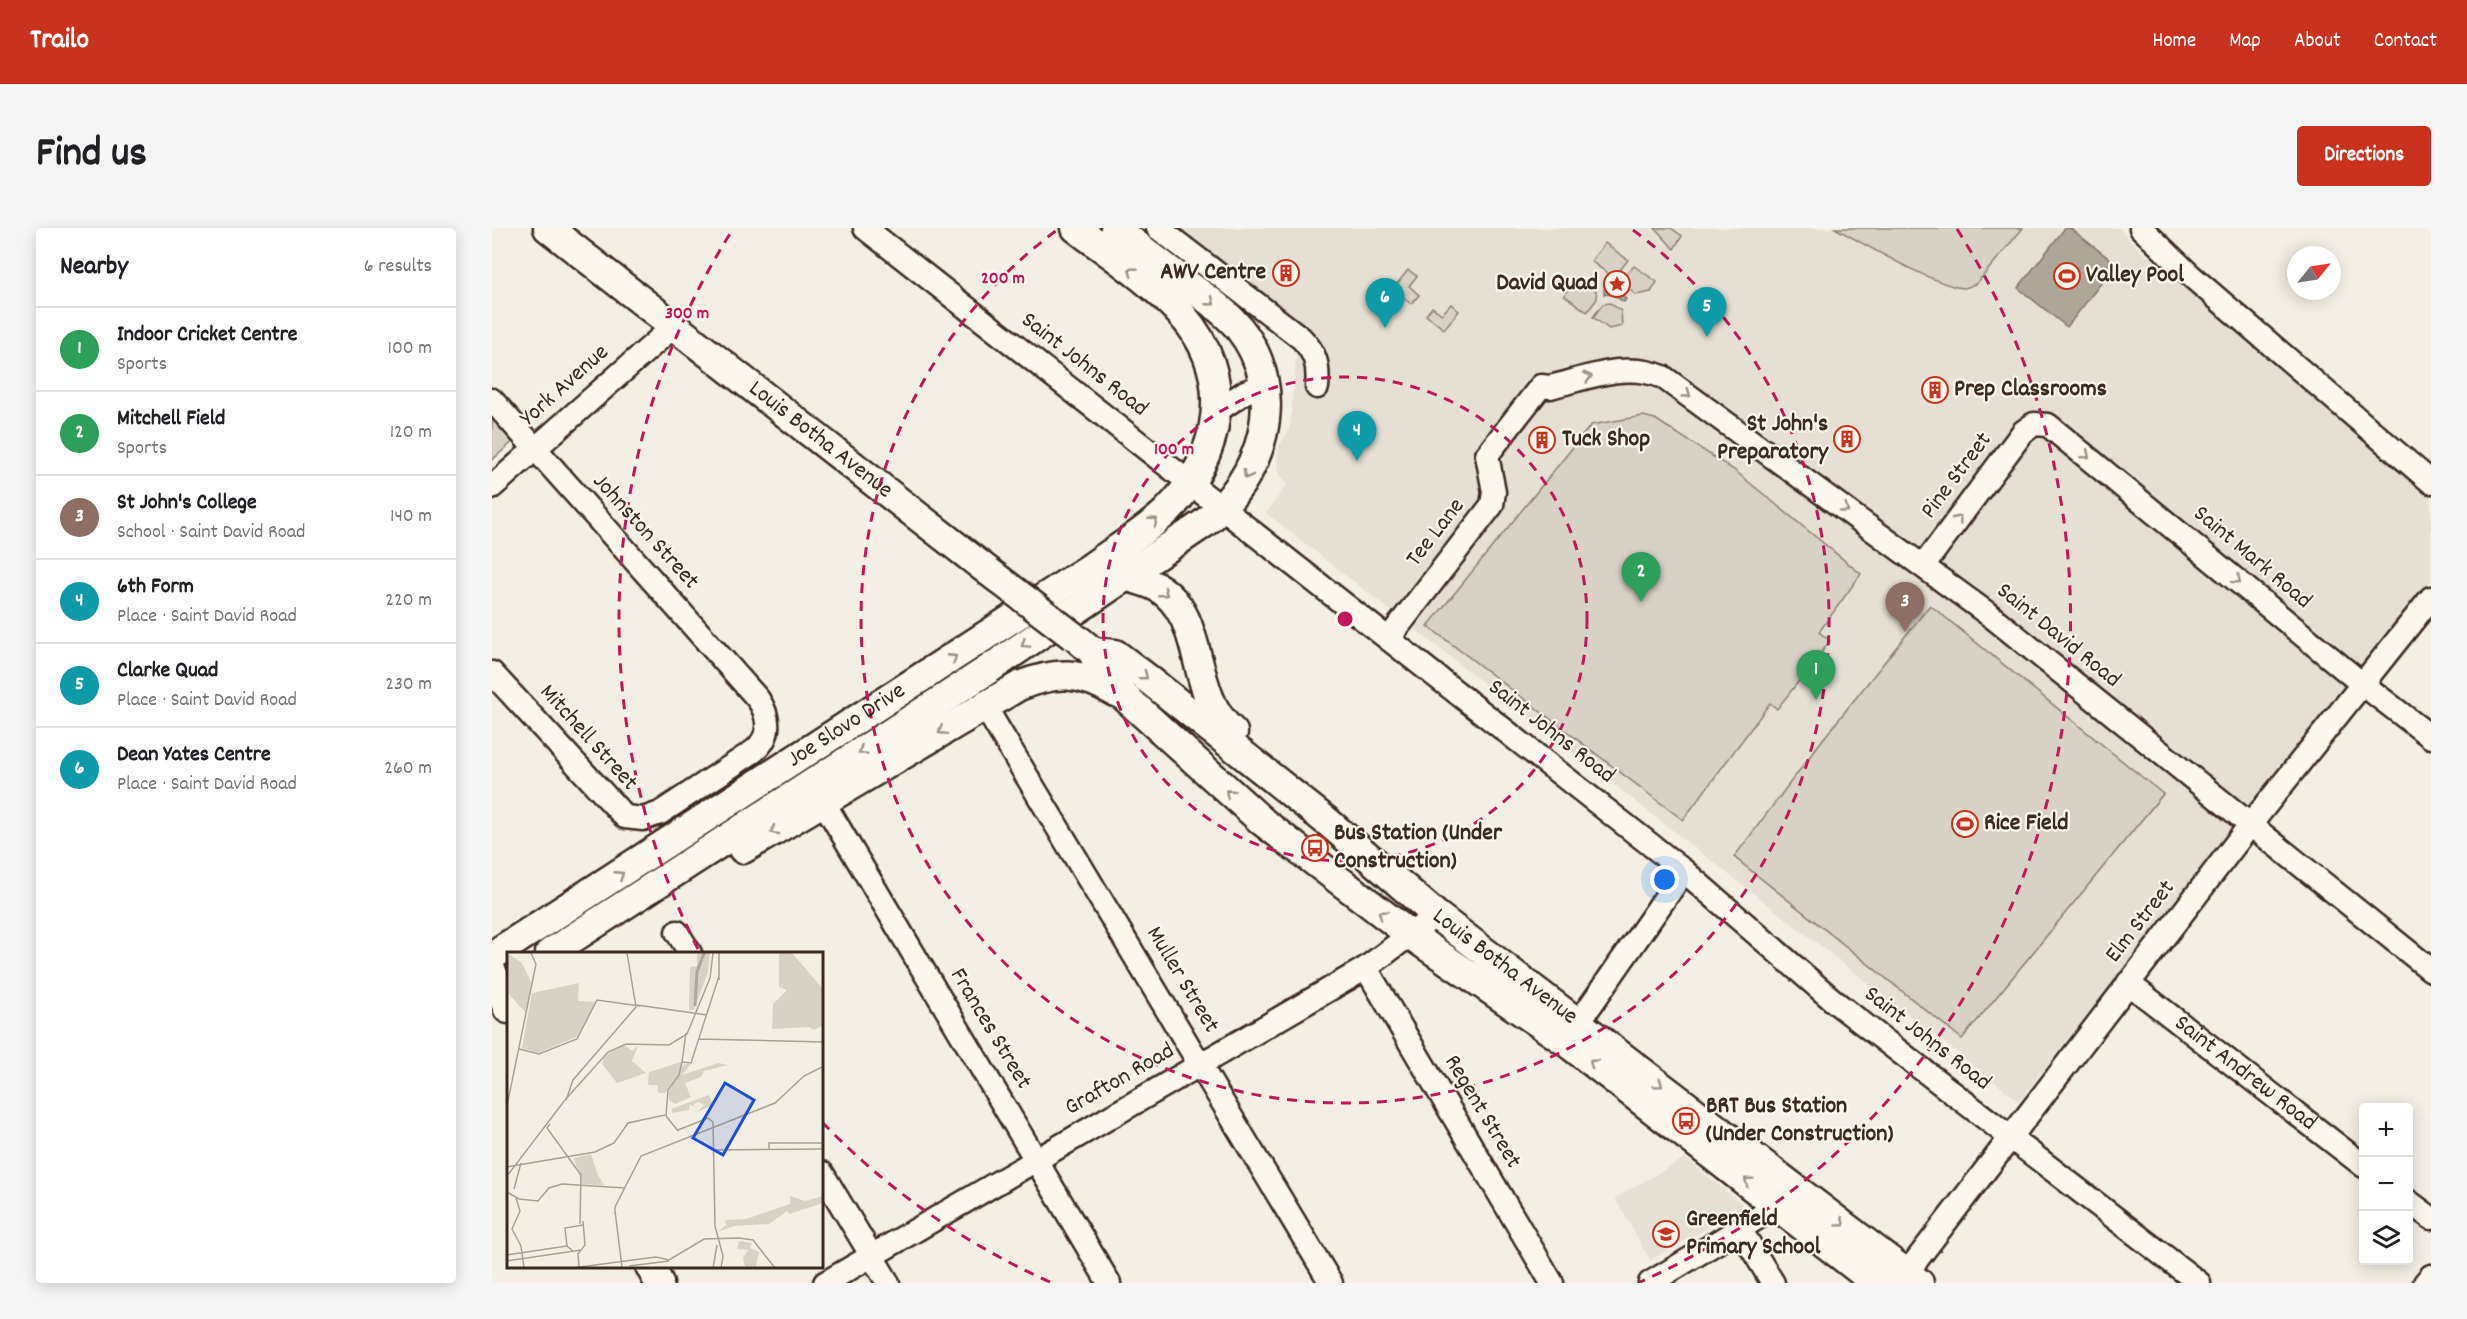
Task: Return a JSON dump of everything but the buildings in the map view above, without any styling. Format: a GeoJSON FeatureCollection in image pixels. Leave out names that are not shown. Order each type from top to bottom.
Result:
{"type":"FeatureCollection","features":[{"type":"Feature","properties":{"kind":"main road","name":"Louis Botha Avenue"},"geometry":{"type":"LineString","coordinates":[[548,228],[1083,644],[1115,654],[1329,823],[1437,915],[1579,1022],[1908,1280]]}},
{"type":"Feature","properties":{"kind":"main road"},"geometry":{"type":"LineString","coordinates":[[1076,228],[1164,296],[1190,324],[1208,357],[1217,411],[1208,450],[1191,482]]}},
{"type":"Feature","properties":{"kind":"main road"},"geometry":{"type":"LineString","coordinates":[[1115,228],[1212,302],[1239,328],[1252,351],[1266,385],[1266,425],[1261,442],[1242,484],[1222,509]]}},
{"type":"Feature","properties":{"kind":"main road","name":"Joe Slovo Drive"},"geometry":{"type":"LineString","coordinates":[[492,956],[1090,568],[1154,522],[1191,482]]}},
{"type":"Feature","properties":{"kind":"main road","name":"Joe Slovo Drive"},"geometry":{"type":"LineString","coordinates":[[552,952],[653,888],[1126,577],[1222,509]]}},
{"type":"Feature","properties":{"kind":"main road"},"geometry":{"type":"LineString","coordinates":[[1090,568],[1155,586],[1177,604],[1184,615],[1212,708],[1229,729],[1294,785],[1329,823]]}},
{"type":"Feature","properties":{"kind":"main road","name":"Louis Botha Avenue"},"geometry":{"type":"LineString","coordinates":[[1083,644],[1100,672],[1127,699],[1263,822],[1412,936],[1565,1041],[1779,1205],[1876,1283]]}},
{"type":"Feature","properties":{"kind":"main road"},"geometry":{"type":"LineString","coordinates":[[653,888],[661,894],[677,888],[1019,686],[1056,674],[1091,680],[1127,699]]}},
{"type":"Feature","properties":{"kind":"main road"},"geometry":{"type":"LineString","coordinates":[[651,1268],[659,1283]]}},
{"type":"Feature","properties":{"kind":"street","name":"Saint Johns Road"},"geometry":{"type":"LineString","coordinates":[[865,228],[1684,871],[1835,1002],[2199,1283]]}},
{"type":"Feature","properties":{"kind":"street"},"geometry":{"type":"LineString","coordinates":[[1158,228],[1301,338],[1313,352],[1318,366],[1317,387]]}},
{"type":"Feature","properties":{"kind":"street"},"geometry":{"type":"LineString","coordinates":[[2141,228],[2190,275],[2429,480]]}},
{"type":"Feature","properties":{"kind":"street","name":"York Avenue"},"geometry":{"type":"LineString","coordinates":[[492,487],[674,326]]}},
{"type":"Feature","properties":{"kind":"street","name":"Tee Lane"},"geometry":{"type":"LineString","coordinates":[[1389,638],[1492,505],[1494,492],[1487,455],[1541,386],[1550,387],[1617,370],[1636,370]]}},
{"type":"Feature","properties":{"kind":"street","name":"Saint David Road"},"geometry":{"type":"LineString","coordinates":[[1636,370],[1649,371],[1664,377],[1991,616],[2431,970]]}},
{"type":"Feature","properties":{"kind":"street"},"geometry":{"type":"LineString","coordinates":[[1217,411],[1245,392],[1266,385]]}},
{"type":"Feature","properties":{"kind":"street","name":"Johnston Street"},"geometry":{"type":"LineString","coordinates":[[492,400],[758,699]]}},
{"type":"Feature","properties":{"kind":"street","name":"Pine Street"},"geometry":{"type":"LineString","coordinates":[[1923,566],[2022,432],[2039,424]]}},
{"type":"Feature","properties":{"kind":"street","name":"Saint Mark Road"},"geometry":{"type":"LineString","coordinates":[[2039,424],[2053,427],[2361,683],[2431,737]]}},
{"type":"Feature","properties":{"kind":"street","name":"Elm Street"},"geometry":{"type":"LineString","coordinates":[[1908,1280],[2128,983],[2361,683],[2431,598]]}},
{"type":"Feature","properties":{"kind":"street","name":"Mitchell Street"},"geometry":{"type":"LineString","coordinates":[[492,673],[620,814],[634,819],[643,819],[660,813],[761,745],[766,738],[768,728],[765,709],[758,699]]}},
{"type":"Feature","properties":{"kind":"street","name":"Muller Street"},"geometry":{"type":"LineString","coordinates":[[984,705],[1202,1065],[1330,1283]]}},
{"type":"Feature","properties":{"kind":"street","name":"Frances Street"},"geometry":{"type":"LineString","coordinates":[[824,803],[1109,1283]]}},
{"type":"Feature","properties":{"kind":"street"},"geometry":{"type":"LineString","coordinates":[[1579,1022],[1684,871]]}},
{"type":"Feature","properties":{"kind":"street","name":"Grafton Road"},"geometry":{"type":"LineString","coordinates":[[825,1283],[1366,969],[1437,915]]}},
{"type":"Feature","properties":{"kind":"street"},"geometry":{"type":"LineString","coordinates":[[677,932],[689,952]]}},
{"type":"Feature","properties":{"kind":"street","name":"Regent Street"},"geometry":{"type":"LineString","coordinates":[[1366,969],[1552,1283]]}},
{"type":"Feature","properties":{"kind":"street","name":"Saint Andrew Road"},"geometry":{"type":"LineString","coordinates":[[2128,983],[2359,1162]]}},
{"type":"Feature","properties":{"kind":"street"},"geometry":{"type":"LineString","coordinates":[[824,1176],[888,1283]]}},
{"type":"Feature","properties":{"kind":"street"},"geometry":{"type":"LineString","coordinates":[[2413,1204],[2431,1218]]}},
{"type":"Feature","properties":{"kind":"street"},"geometry":{"type":"LineString","coordinates":[[1650,1283],[1779,1205]]}},
{"type":"Feature","properties":{"kind":"street"},"geometry":{"type":"LineString","coordinates":[[1740,1229],[1773,1283]]}},
{"type":"Feature","properties":{"kind":"street"},"geometry":{"type":"LineString","coordinates":[[2425,1283],[2431,1276]]}},
{"type":"Feature","properties":{"kind":"shaded area"},"geometry":{"type":"Polygon","coordinates":[[[1148,228],[2119,228],[2143,253],[2176,276],[2431,494],[2431,580],[2019,1101],[1266,513],[1287,485],[1280,475],[1277,460],[1279,446],[1290,428],[1297,348],[1148,228]]]}},
{"type":"Feature","properties":{"kind":"shaded area"},"geometry":{"type":"Polygon","coordinates":[[[1655,228],[1671,228],[1682,236],[1674,249],[1655,228]]]}},
{"type":"Feature","properties":{"kind":"shaded area"},"geometry":{"type":"Polygon","coordinates":[[[1835,228],[2023,228],[1977,283],[1964,288],[1952,286],[1918,273],[1835,228]]]}},
{"type":"Feature","properties":{"kind":"shaded area","name":"Valley Pool"},"geometry":{"type":"Polygon","coordinates":[[[2065,228],[2070,228],[2116,264],[2067,327],[2018,288],[2065,228]]]}},
{"type":"Feature","properties":{"kind":"shaded area"},"geometry":{"type":"Polygon","coordinates":[[[1605,243],[1628,260],[1617,274],[1610,275],[1591,261],[1605,243]]]}},
{"type":"Feature","properties":{"kind":"shaded area"},"geometry":{"type":"Polygon","coordinates":[[[1634,266],[1657,282],[1651,292],[1636,295],[1624,285],[1623,278],[1634,266]]]}},
{"type":"Feature","properties":{"kind":"shaded area"},"geometry":{"type":"Polygon","coordinates":[[[1408,270],[1417,276],[1409,286],[1419,295],[1411,304],[1393,289],[1408,270]]]}},
{"type":"Feature","properties":{"kind":"shaded area"},"geometry":{"type":"Polygon","coordinates":[[[1578,277],[1596,291],[1597,299],[1587,312],[1564,295],[1578,277]]]}},
{"type":"Feature","properties":{"kind":"shaded area"},"geometry":{"type":"Polygon","coordinates":[[[1615,281],[1617,290],[1626,299],[1624,302],[1613,295],[1604,294],[1604,282],[1615,281]]]}},
{"type":"Feature","properties":{"kind":"shaded area"},"geometry":{"type":"Polygon","coordinates":[[[1610,303],[1621,311],[1622,326],[1609,329],[1593,317],[1603,304],[1610,303]]]}},
{"type":"Feature","properties":{"kind":"shaded area"},"geometry":{"type":"Polygon","coordinates":[[[1451,304],[1459,311],[1444,329],[1426,315],[1432,307],[1442,314],[1451,304]]]}},
{"type":"Feature","properties":{"kind":"shaded area"},"geometry":{"type":"Polygon","coordinates":[[[492,412],[516,439],[492,460],[492,412]]]}},
{"type":"Feature","properties":{"kind":"shaded area"},"geometry":{"type":"Polygon","coordinates":[[[1643,416],[1655,419],[1734,470],[1861,574],[1819,632],[1830,641],[1777,709],[1770,703],[1683,820],[1428,626],[1591,425],[1643,416]]]}},
{"type":"Feature","properties":{"kind":"shaded area","name":"Rice Field"},"geometry":{"type":"Polygon","coordinates":[[[1930,605],[2163,794],[1962,1039],[1734,857],[1823,739],[1930,605]]]}},
{"type":"Feature","properties":{"kind":"shaded area","name":"Greenfield Primary School"},"geometry":{"type":"Polygon","coordinates":[[[1685,1158],[1746,1207],[1650,1260],[1615,1198],[1685,1158]]]}},
{"type":"Feature","properties":{"kind":"place","name":"AWV Centre"},"geometry":{"type":"Point","coordinates":[1286,273]}},
{"type":"Feature","properties":{"kind":"place","name":"Valley Pool"},"geometry":{"type":"Point","coordinates":[2067,276]}},
{"type":"Feature","properties":{"kind":"place","name":"David Quad"},"geometry":{"type":"Point","coordinates":[1617,284]}},
{"type":"Feature","properties":{"kind":"place","name":"Dean Yates Centre"},"geometry":{"type":"Point","coordinates":[1385,328]}},
{"type":"Feature","properties":{"kind":"place","name":"Clarke Quad"},"geometry":{"type":"Point","coordinates":[1707,337]}},
{"type":"Feature","properties":{"kind":"place","name":"Prep Classrooms"},"geometry":{"type":"Point","coordinates":[1935,390]}},
{"type":"Feature","properties":{"kind":"place","name":"St John's Preparatory"},"geometry":{"type":"Point","coordinates":[1847,439]}},
{"type":"Feature","properties":{"kind":"place","name":"Tuck Shop"},"geometry":{"type":"Point","coordinates":[1542,440]}},
{"type":"Feature","properties":{"kind":"place","name":"6th Form"},"geometry":{"type":"Point","coordinates":[1357,461]}},
{"type":"Feature","properties":{"kind":"place","name":"Mitchell Field"},"geometry":{"type":"Point","coordinates":[1641,602]}},
{"type":"Feature","properties":{"kind":"place","name":"St John's College"},"geometry":{"type":"Point","coordinates":[1905,632]}},
{"type":"Feature","properties":{"kind":"place","name":"Indoor Cricket Centre"},"geometry":{"type":"Point","coordinates":[1816,700]}},
{"type":"Feature","properties":{"kind":"place","name":"Rice Field"},"geometry":{"type":"Point","coordinates":[1965,824]}},
{"type":"Feature","properties":{"kind":"place","name":"Bus Station (Under Construction)"},"geometry":{"type":"Point","coordinates":[1315,848]}},
{"type":"Feature","properties":{"kind":"place","name":"BRT Bus Station (Under Construction)"},"geometry":{"type":"Point","coordinates":[1686,1121]}},
{"type":"Feature","properties":{"kind":"place","name":"Greenfield Primary School"},"geometry":{"type":"Point","coordinates":[1666,1234]}}]}
